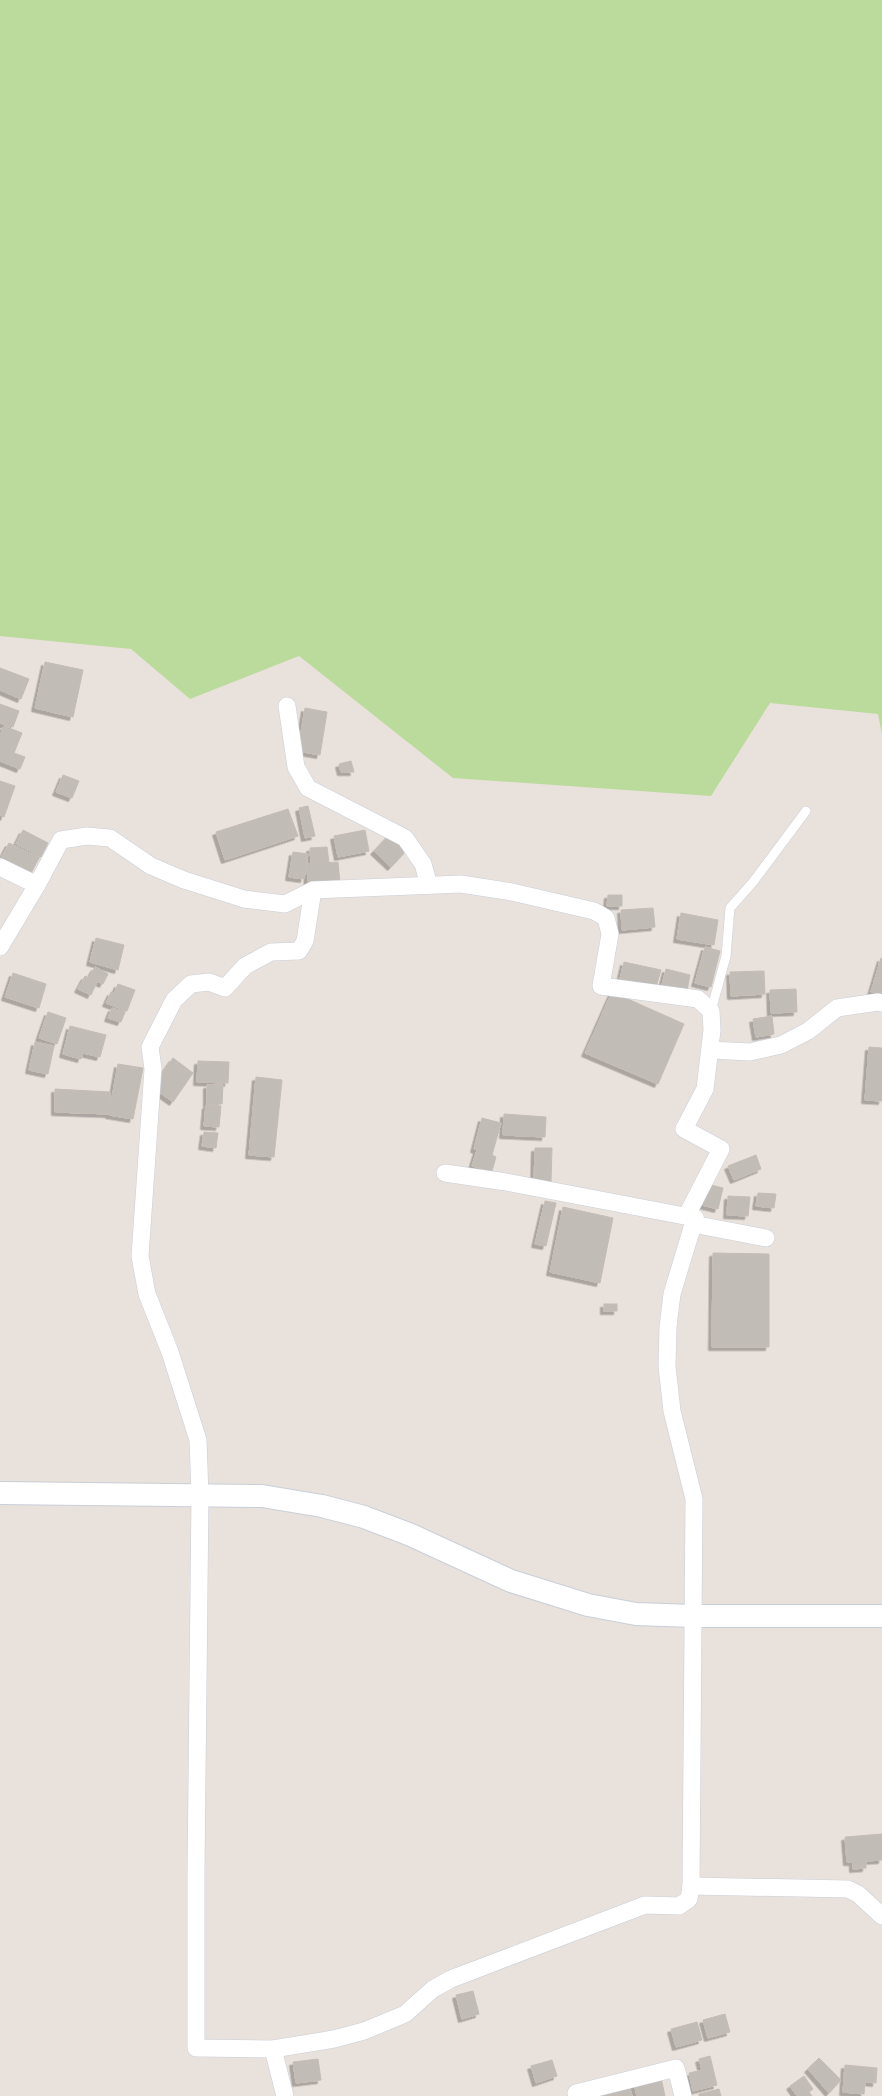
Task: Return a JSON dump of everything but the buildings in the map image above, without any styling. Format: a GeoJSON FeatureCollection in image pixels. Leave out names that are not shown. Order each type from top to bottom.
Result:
{"type":"FeatureCollection","features":[{"type":"Feature","properties":{"kind":"street"},"geometry":{"type":"LineString","coordinates":[[287,706],[296,767],[308,788],[405,838],[423,864],[429,885]]}},
{"type":"Feature","properties":{"kind":"street"},"geometry":{"type":"LineString","coordinates":[[0,946],[37,885],[61,840],[87,836],[110,838],[151,866],[184,880],[244,899],[285,904],[313,890],[461,884],[512,892],[594,911],[606,918],[610,934],[601,986],[698,999],[711,1011],[710,1050],[705,1089],[684,1128],[721,1149],[688,1213],[694,1221]]}},
{"type":"Feature","properties":{"kind":"street"},"geometry":{"type":"LineString","coordinates":[[0,867],[37,885]]}},
{"type":"Feature","properties":{"kind":"street"},"geometry":{"type":"LineString","coordinates":[[313,890],[305,940],[299,951],[271,952],[244,966],[225,988],[209,982],[191,984],[174,1000],[150,1047],[152,1069],[140,1256],[147,1294],[170,1352],[198,1440],[200,1495],[196,2048],[273,2049],[334,2039],[385,2024],[405,2014],[434,1989],[451,1979],[645,1905],[679,1906],[689,1899],[691,1886],[694,1499],[672,1411],[667,1366],[668,1327],[672,1294],[694,1221]]}},
{"type":"Feature","properties":{"kind":"street"},"geometry":{"type":"LineString","coordinates":[[710,1050],[750,1052],[782,1045],[808,1030],[837,1008],[878,1002],[882,1003]]}},
{"type":"Feature","properties":{"kind":"street"},"geometry":{"type":"LineString","coordinates":[[444,1173],[506,1182],[694,1221],[766,1238]]}},
{"type":"Feature","properties":{"kind":"street"},"geometry":{"type":"LineString","coordinates":[[0,1493],[262,1496],[322,1506],[364,1517],[411,1535],[511,1581],[551,1595],[588,1605],[636,1614],[693,1616],[882,1616]]}},
{"type":"Feature","properties":{"kind":"street"},"geometry":{"type":"LineString","coordinates":[[691,1886],[848,1889],[858,1894],[882,1916]]}},
{"type":"Feature","properties":{"kind":"street"},"geometry":{"type":"LineString","coordinates":[[273,2049],[285,2096]]}},
{"type":"Feature","properties":{"kind":"street"},"geometry":{"type":"LineString","coordinates":[[578,2096],[576,2093],[676,2068],[683,2096]]}},
{"type":"Feature","properties":{"kind":"lane"},"geometry":{"type":"LineString","coordinates":[[711,1011],[726,956],[730,908],[752,882],[806,811]]}},
{"type":"Feature","properties":{"kind":"green space"},"geometry":{"type":"Polygon","coordinates":[[[0,0],[882,0],[882,734],[878,714],[770,703],[711,796],[453,778],[299,656],[190,699],[131,649],[0,636],[0,0]]]}}]}
